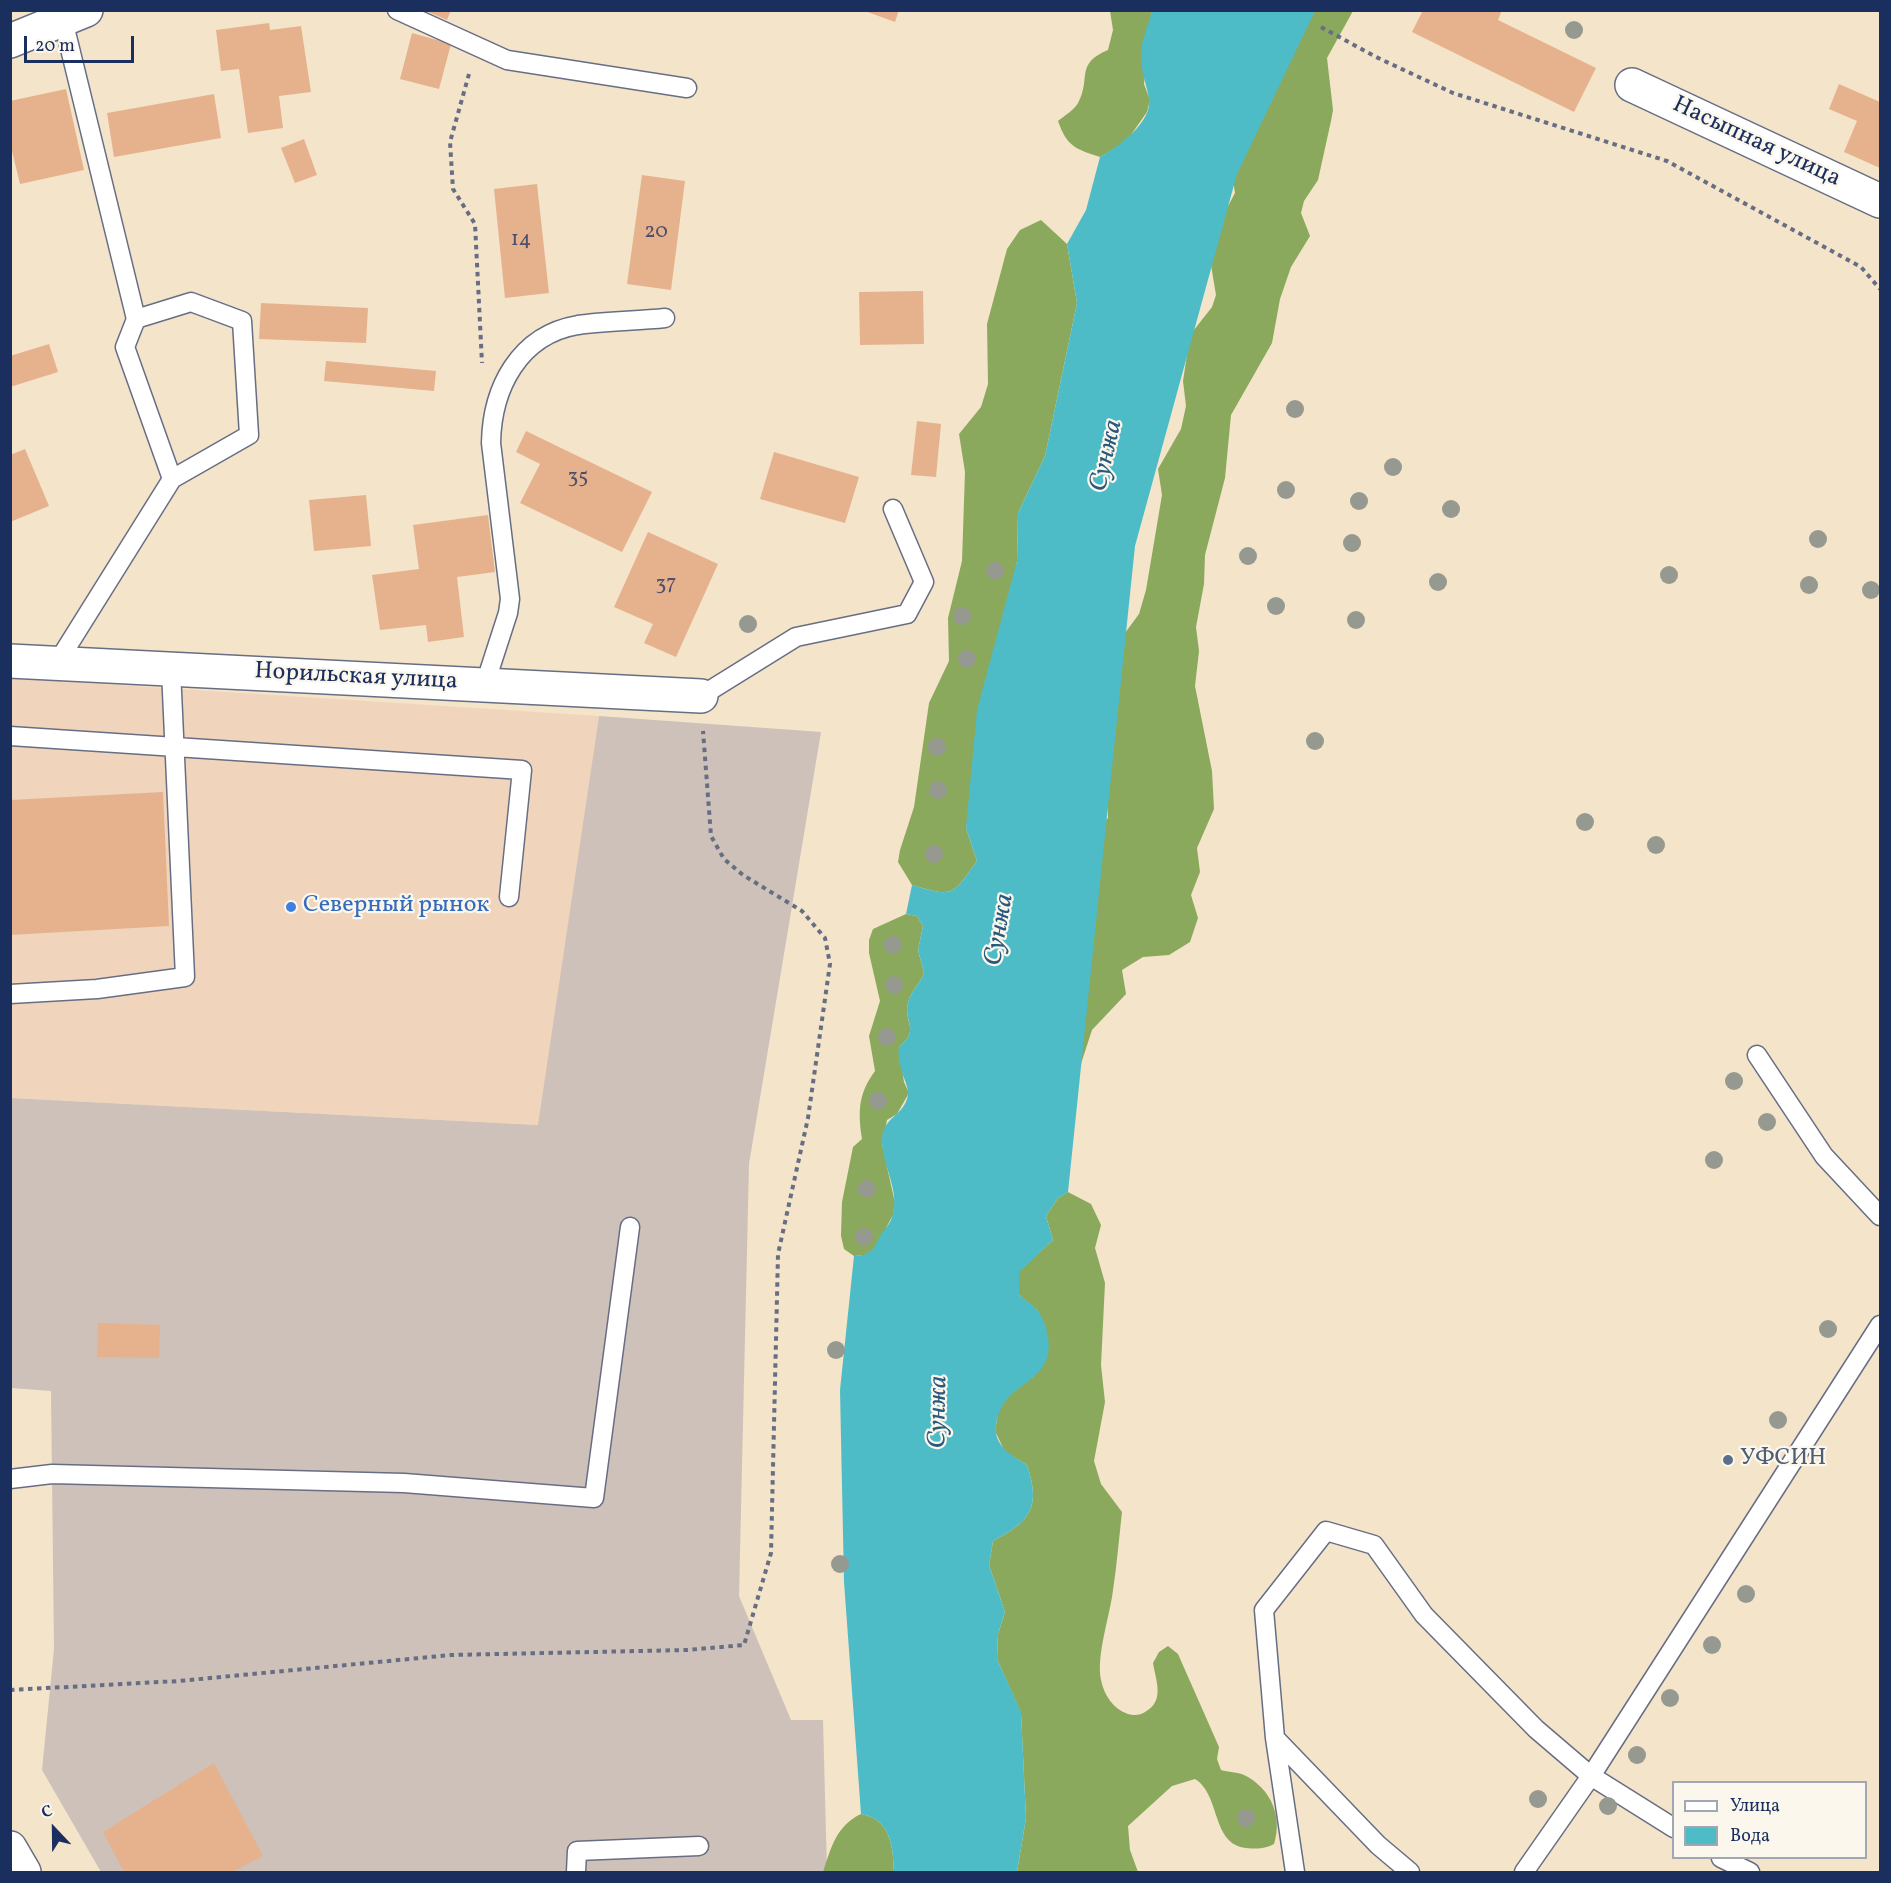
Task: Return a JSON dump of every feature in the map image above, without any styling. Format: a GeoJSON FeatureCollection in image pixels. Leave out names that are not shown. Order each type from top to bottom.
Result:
{"type":"FeatureCollection","features":[{"type":"Feature","properties":{"kind":"street"},"geometry":{"type":"LineString","coordinates":[[10,41],[74,15]]}},
{"type":"Feature","properties":{"kind":"street","name":"Насыпная улица"},"geometry":{"type":"LineString","coordinates":[[1632,85],[1881,201]]}},
{"type":"Feature","properties":{"kind":"street","name":"Норильская улица"},"geometry":{"type":"LineString","coordinates":[[10,660],[701,696]]}},
{"type":"Feature","properties":{"kind":"street"},"geometry":{"type":"LineString","coordinates":[[10,1848],[24,1872]]}},
{"type":"Feature","properties":{"kind":"lane"},"geometry":{"type":"LineString","coordinates":[[397,10],[507,60],[687,88]]}},
{"type":"Feature","properties":{"kind":"lane"},"geometry":{"type":"LineString","coordinates":[[74,15],[136,319],[124,347],[172,479]]}},
{"type":"Feature","properties":{"kind":"lane"},"geometry":{"type":"LineString","coordinates":[[57,663],[172,479],[249,435],[242,321],[191,303],[136,319]]}},
{"type":"Feature","properties":{"kind":"lane"},"geometry":{"type":"LineString","coordinates":[[485,684],[508,613],[510,598],[491,443],[491,419],[498,393],[507,374],[520,358],[554,333],[577,325],[666,318]]}},
{"type":"Feature","properties":{"kind":"lane"},"geometry":{"type":"LineString","coordinates":[[701,696],[796,637],[907,614],[924,582],[893,509]]}},
{"type":"Feature","properties":{"kind":"lane"},"geometry":{"type":"LineString","coordinates":[[10,994],[97,989],[185,977],[171,670]]}},
{"type":"Feature","properties":{"kind":"lane"},"geometry":{"type":"LineString","coordinates":[[10,736],[174,745],[522,770],[508,897]]}},
{"type":"Feature","properties":{"kind":"lane"},"geometry":{"type":"LineString","coordinates":[[1757,1055],[1824,1156],[1881,1216]]}},
{"type":"Feature","properties":{"kind":"lane"},"geometry":{"type":"LineString","coordinates":[[10,1479],[52,1474],[404,1483],[594,1498],[630,1227]]}},
{"type":"Feature","properties":{"kind":"lane"},"geometry":{"type":"LineString","coordinates":[[1524,1872],[1591,1776],[1881,1325]]}},
{"type":"Feature","properties":{"kind":"lane"},"geometry":{"type":"LineString","coordinates":[[1295,1872],[1275,1738],[1264,1610],[1326,1531],[1374,1545],[1424,1615],[1536,1729],[1591,1776],[1672,1827]]}},
{"type":"Feature","properties":{"kind":"lane"},"geometry":{"type":"LineString","coordinates":[[1275,1738],[1378,1845],[1410,1872]]}},
{"type":"Feature","properties":{"kind":"lane"},"geometry":{"type":"LineString","coordinates":[[576,1872],[577,1851],[699,1846]]}},
{"type":"Feature","properties":{"kind":"lane"},"geometry":{"type":"LineString","coordinates":[[1725,1859],[1750,1872]]}},
{"type":"Feature","properties":{"kind":"path"},"geometry":{"type":"LineString","coordinates":[[1321,27],[1376,57],[1453,93],[1667,161],[1861,267],[1880,285]]}},
{"type":"Feature","properties":{"kind":"path"},"geometry":{"type":"LineString","coordinates":[[477,47],[450,142],[453,189],[475,224],[481,358],[491,419]]}},
{"type":"Feature","properties":{"kind":"shaded area","name":"Северный рынок"},"geometry":{"type":"Polygon","coordinates":[[[10,678],[599,716],[539,1125],[11,1098],[10,678]]]}},
{"type":"Feature","properties":{"kind":"shaded area"},"geometry":{"type":"Polygon","coordinates":[[[599,716],[821,732],[749,1164],[739,1596],[791,1720],[823,1720],[827,1872],[101,1872],[42,1770],[54,1649],[51,1391],[11,1388],[10,1098],[538,1125],[599,716]]]}},
{"type":"Feature","properties":{"kind":"green space"},"geometry":{"type":"Polygon","coordinates":[[[1300,10],[1353,11],[1327,58],[1333,110],[1318,180],[1304,201],[1301,213],[1310,236],[1291,267],[1280,299],[1272,343],[1231,415],[1225,478],[1205,555],[1204,584],[1196,627],[1199,651],[1195,686],[1212,771],[1214,809],[1197,848],[1200,872],[1191,895],[1198,918],[1190,942],[1169,955],[1143,957],[1122,970],[1126,994],[1092,1030],[1077,1076],[1092,835],[1108,818],[1107,793],[1125,633],[1139,614],[1146,590],[1162,495],[1158,469],[1181,429],[1186,406],[1183,381],[1190,335],[1212,307],[1216,295],[1210,259],[1218,225],[1235,193],[1230,161],[1300,10]]]}},
{"type":"Feature","properties":{"kind":"green space"},"geometry":{"type":"Polygon","coordinates":[[[1110,11],[1152,11],[1144,84],[1150,100],[1147,112],[1126,142],[1100,157],[1073,146],[1061,130],[1058,121],[1073,110],[1077,104],[1087,66],[1091,60],[1108,50],[1113,30],[1110,11]]]}},
{"type":"Feature","properties":{"kind":"green space"},"geometry":{"type":"Polygon","coordinates":[[[1041,220],[1067,244],[1077,303],[1045,456],[1018,513],[1017,561],[966,828],[977,861],[957,887],[951,891],[937,892],[912,885],[898,862],[914,807],[929,703],[949,661],[948,618],[962,561],[965,472],[959,434],[981,407],[988,384],[987,324],[1007,249],[1020,230],[1041,220]]]}},
{"type":"Feature","properties":{"kind":"green space"},"geometry":{"type":"Polygon","coordinates":[[[906,914],[917,916],[923,926],[918,950],[924,973],[909,999],[907,1010],[909,1035],[899,1047],[904,1082],[909,1093],[897,1114],[887,1120],[882,1144],[895,1203],[893,1215],[876,1247],[867,1255],[854,1256],[844,1249],[841,1236],[842,1202],[853,1147],[862,1139],[860,1112],[862,1096],[875,1071],[869,1036],[880,1001],[869,953],[869,940],[873,929],[906,914]]]}},
{"type":"Feature","properties":{"kind":"green space"},"geometry":{"type":"Polygon","coordinates":[[[1068,1192],[1091,1204],[1101,1225],[1095,1248],[1105,1283],[1101,1365],[1105,1402],[1094,1461],[1101,1484],[1122,1512],[1113,1590],[1100,1659],[1102,1686],[1110,1701],[1118,1709],[1130,1715],[1142,1714],[1151,1707],[1157,1696],[1153,1663],[1159,1652],[1168,1646],[1178,1654],[1219,1747],[1217,1759],[1221,1770],[1242,1774],[1261,1787],[1268,1795],[1276,1814],[1277,1824],[1274,1844],[1267,1847],[1246,1848],[1235,1845],[1227,1838],[1221,1829],[1209,1796],[1195,1779],[1172,1786],[1128,1826],[1130,1850],[1138,1872],[1017,1872],[1026,1818],[1021,1713],[997,1659],[998,1634],[1005,1612],[989,1565],[993,1541],[1016,1527],[1024,1519],[1030,1511],[1033,1492],[1027,1465],[1005,1452],[995,1431],[999,1408],[1013,1391],[1033,1377],[1038,1311],[1019,1295],[1019,1271],[1053,1240],[1046,1216],[1058,1198],[1068,1192]]]}},
{"type":"Feature","properties":{"kind":"green space"},"geometry":{"type":"Polygon","coordinates":[[[861,1814],[879,1822],[888,1835],[893,1853],[894,1872],[823,1872],[840,1831],[861,1814]]]}},
{"type":"Feature","properties":{"kind":"water","name":"Сунжа"},"geometry":{"type":"Polygon","coordinates":[[[1152,11],[1315,11],[1237,174],[1135,546],[1068,1192],[1058,1198],[1046,1216],[1053,1240],[1019,1272],[1019,1295],[1035,1308],[1043,1320],[1047,1333],[1048,1353],[1042,1368],[1036,1375],[1005,1402],[996,1425],[997,1438],[1001,1444],[1010,1454],[1027,1465],[1033,1492],[1030,1511],[1024,1519],[1016,1527],[993,1541],[989,1565],[1005,1612],[998,1634],[997,1659],[1021,1712],[1026,1818],[1017,1872],[894,1872],[891,1844],[884,1828],[871,1817],[861,1814],[844,1582],[840,1390],[854,1256],[868,1253],[873,1248],[890,1222],[894,1208],[893,1188],[883,1150],[883,1133],[889,1121],[906,1102],[908,1095],[899,1062],[899,1047],[909,1035],[907,1010],[909,999],[924,973],[918,950],[923,926],[917,916],[906,914],[912,885],[937,892],[951,891],[957,887],[977,861],[966,828],[977,710],[1017,561],[1018,513],[1045,456],[1077,303],[1067,244],[1086,210],[1100,157],[1133,133],[1146,116],[1149,98],[1142,70],[1141,52],[1152,11]]]}},
{"type":"Feature","properties":{"kind":"building"},"geometry":{"type":"Polygon","coordinates":[[[424,10],[451,10],[447,20],[424,10]]]}},
{"type":"Feature","properties":{"kind":"building"},"geometry":{"type":"Polygon","coordinates":[[[862,10],[899,10],[895,22],[862,10]]]}},
{"type":"Feature","properties":{"kind":"building"},"geometry":{"type":"Polygon","coordinates":[[[1423,10],[1502,10],[1498,20],[1596,68],[1574,112],[1412,32],[1423,10]]]}},
{"type":"Feature","properties":{"kind":"building"},"geometry":{"type":"Polygon","coordinates":[[[269,23],[270,30],[301,26],[311,92],[279,96],[283,128],[248,133],[239,69],[221,71],[216,30],[269,23]]]}},
{"type":"Feature","properties":{"kind":"building"},"geometry":{"type":"Polygon","coordinates":[[[412,33],[451,44],[439,89],[400,79],[412,33]]]}},
{"type":"Feature","properties":{"kind":"building"},"geometry":{"type":"Polygon","coordinates":[[[1839,84],[1880,102],[1880,168],[1844,152],[1857,121],[1829,109],[1839,84]]]}},
{"type":"Feature","properties":{"kind":"building"},"geometry":{"type":"Polygon","coordinates":[[[66,89],[84,170],[20,184],[10,143],[10,101],[66,89]]]}},
{"type":"Feature","properties":{"kind":"building"},"geometry":{"type":"Polygon","coordinates":[[[214,94],[221,138],[114,157],[107,113],[214,94]]]}},
{"type":"Feature","properties":{"kind":"building"},"geometry":{"type":"Polygon","coordinates":[[[304,139],[317,175],[295,183],[281,148],[304,139]]]}},
{"type":"Feature","properties":{"kind":"building"},"geometry":{"type":"Polygon","coordinates":[[[642,175],[685,181],[671,290],[627,284],[642,175]]]}},
{"type":"Feature","properties":{"kind":"building"},"geometry":{"type":"Polygon","coordinates":[[[537,184],[549,293],[505,298],[494,189],[537,184]]]}},
{"type":"Feature","properties":{"kind":"building"},"geometry":{"type":"Polygon","coordinates":[[[923,291],[924,344],[860,345],[859,292],[923,291]]]}},
{"type":"Feature","properties":{"kind":"building"},"geometry":{"type":"Polygon","coordinates":[[[261,303],[368,308],[366,343],[259,339],[261,303]]]}},
{"type":"Feature","properties":{"kind":"building"},"geometry":{"type":"Polygon","coordinates":[[[49,344],[58,372],[10,387],[10,356],[49,344]]]}},
{"type":"Feature","properties":{"kind":"building"},"geometry":{"type":"Polygon","coordinates":[[[326,361],[436,371],[434,391],[324,381],[326,361]]]}},
{"type":"Feature","properties":{"kind":"building"},"geometry":{"type":"Polygon","coordinates":[[[917,421],[941,424],[936,477],[911,475],[917,421]]]}},
{"type":"Feature","properties":{"kind":"building"},"geometry":{"type":"Polygon","coordinates":[[[526,431],[652,492],[622,552],[520,503],[540,464],[516,452],[526,431]]]}},
{"type":"Feature","properties":{"kind":"building"},"geometry":{"type":"Polygon","coordinates":[[[25,449],[49,506],[10,522],[10,455],[25,449]]]}},
{"type":"Feature","properties":{"kind":"building"},"geometry":{"type":"Polygon","coordinates":[[[774,452],[859,477],[845,523],[760,499],[774,452]]]}},
{"type":"Feature","properties":{"kind":"building"},"geometry":{"type":"Polygon","coordinates":[[[366,495],[371,546],[314,551],[309,500],[366,495]]]}},
{"type":"Feature","properties":{"kind":"building"},"geometry":{"type":"Polygon","coordinates":[[[488,515],[495,572],[457,577],[464,637],[428,642],[426,625],[380,630],[372,575],[419,569],[413,525],[488,515]]]}},
{"type":"Feature","properties":{"kind":"building"},"geometry":{"type":"Polygon","coordinates":[[[648,532],[718,564],[676,657],[644,643],[653,624],[614,607],[648,532]]]}},
{"type":"Feature","properties":{"kind":"building"},"geometry":{"type":"Polygon","coordinates":[[[163,792],[169,926],[10,935],[10,800],[163,792]]]}},
{"type":"Feature","properties":{"kind":"building"},"geometry":{"type":"Polygon","coordinates":[[[98,1323],[160,1325],[159,1358],[97,1357],[98,1323]]]}},
{"type":"Feature","properties":{"kind":"building"},"geometry":{"type":"Polygon","coordinates":[[[214,1763],[263,1856],[232,1872],[124,1872],[103,1832],[214,1763]]]}},
{"type":"Feature","properties":{"kind":"place","name":"Северный рынок"},"geometry":{"type":"Point","coordinates":[291,907]}},
{"type":"Feature","properties":{"kind":"place","name":"УФСИН"},"geometry":{"type":"Point","coordinates":[1728,1460]}}]}
